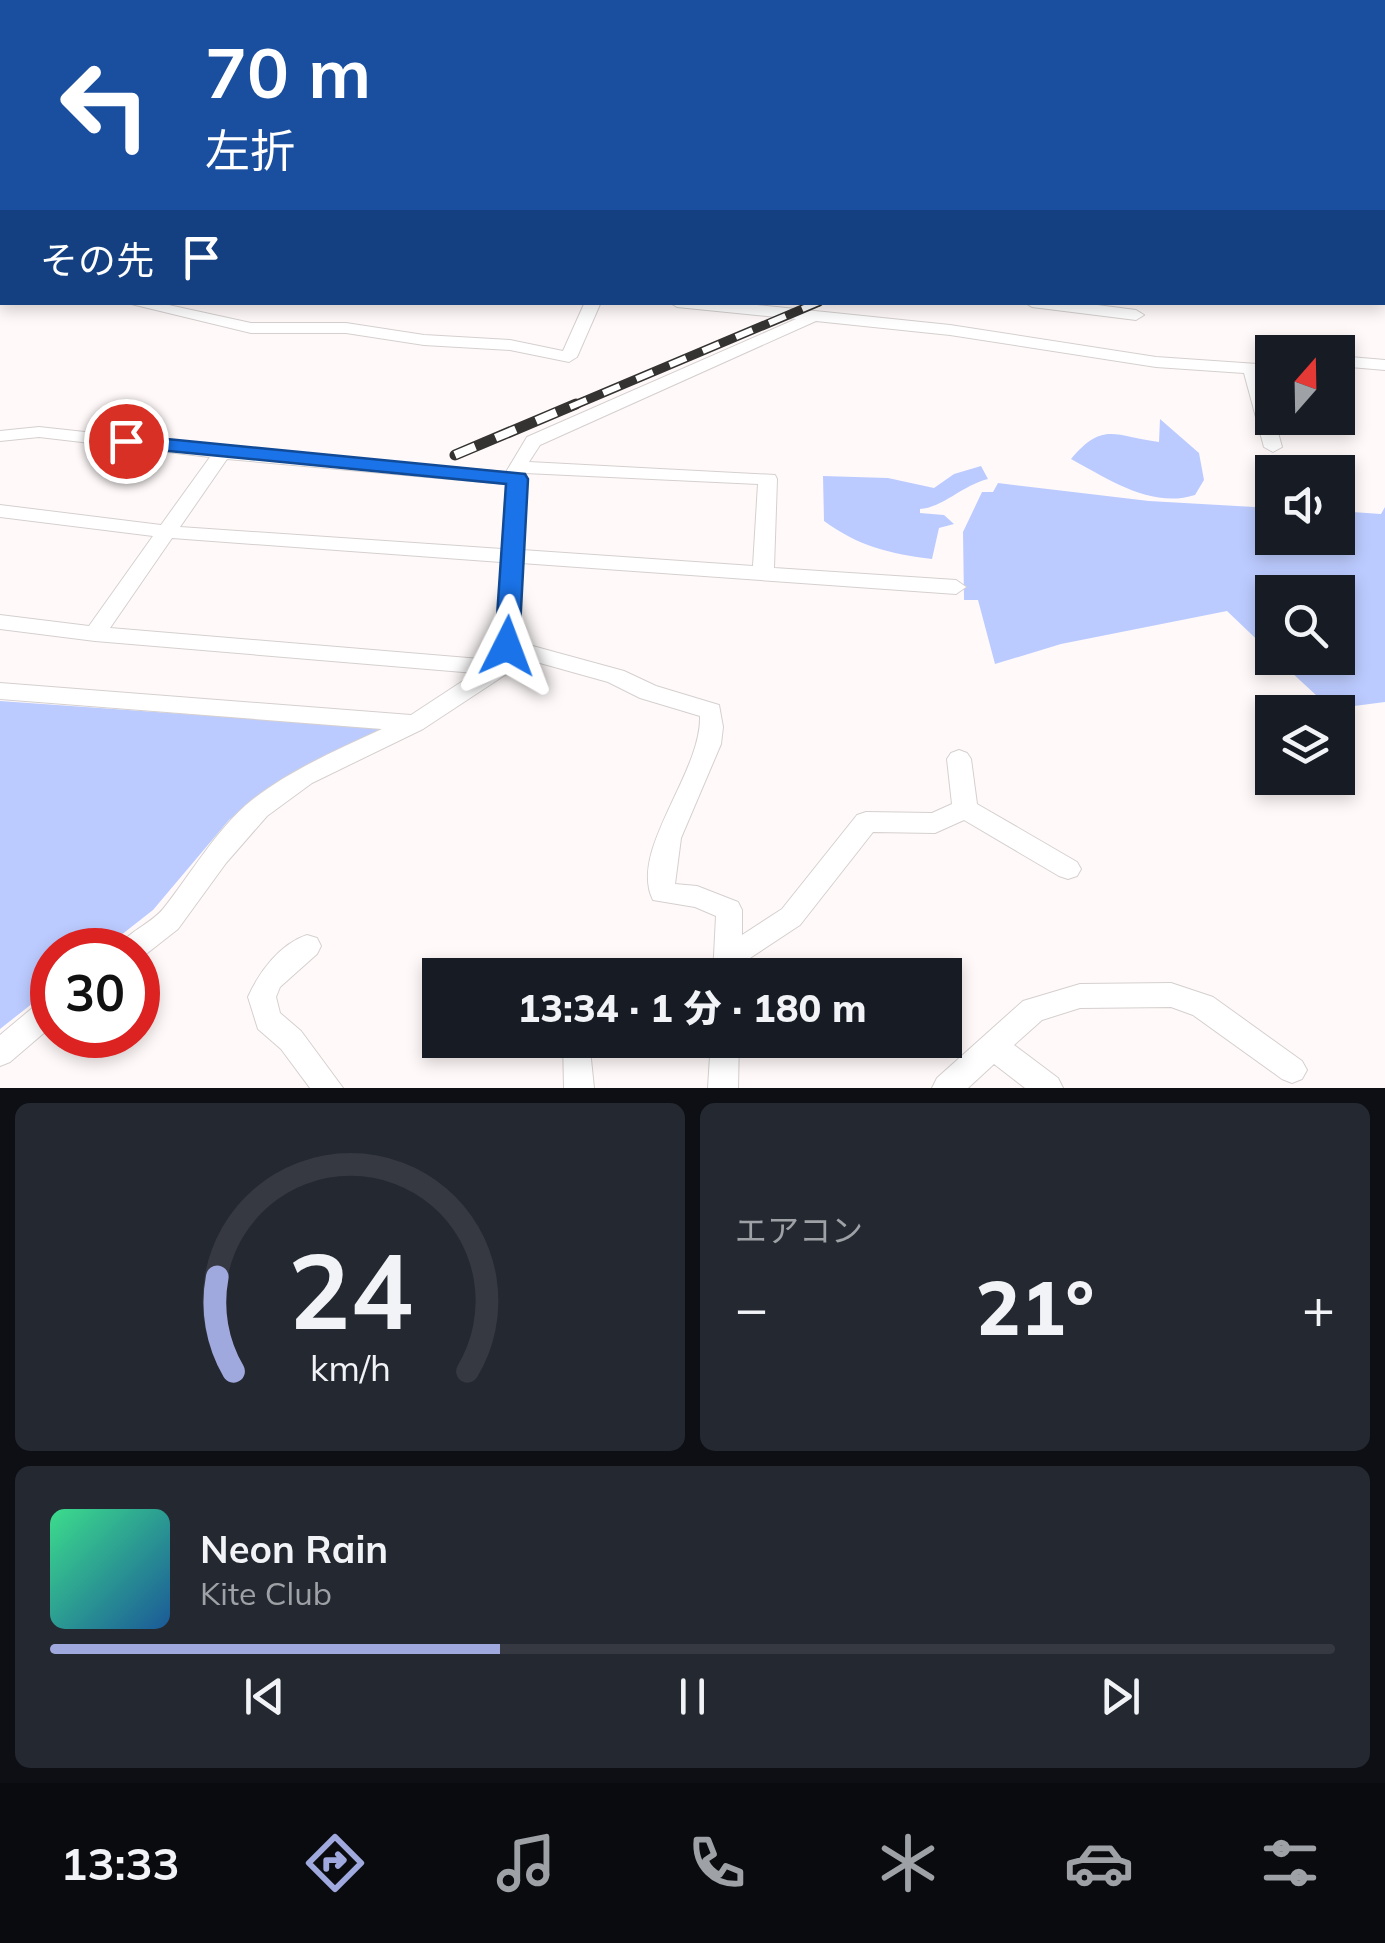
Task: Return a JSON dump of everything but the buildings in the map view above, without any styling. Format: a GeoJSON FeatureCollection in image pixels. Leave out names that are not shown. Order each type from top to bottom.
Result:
{"type":"FeatureCollection","features":[{"type":"Feature","properties":{"kind":"street"},"geometry":{"type":"LineString","coordinates":[[145,305],[251,328],[346,328],[424,340],[510,346],[569,357],[592,305]]}},
{"type":"Feature","properties":{"kind":"street"},"geometry":{"type":"LineString","coordinates":[[700,305],[1026,340],[1156,362],[1252,370],[1273,447]]}},
{"type":"Feature","properties":{"kind":"street"},"geometry":{"type":"LineString","coordinates":[[1026,340],[1029,305]]}},
{"type":"Feature","properties":{"kind":"street"},"geometry":{"type":"LineString","coordinates":[[1054,305],[1136,315]]}},
{"type":"Feature","properties":{"kind":"street"},"geometry":{"type":"LineString","coordinates":[[160,928],[258,809],[303,777],[415,723],[503,657],[516,473],[533,442],[809,319]]}},
{"type":"Feature","properties":{"kind":"street"},"geometry":{"type":"LineString","coordinates":[[1355,362],[1385,365]]}},
{"type":"Feature","properties":{"kind":"street"},"geometry":{"type":"LineString","coordinates":[[0,436],[40,432],[222,453],[516,473],[768,479],[763,574]]}},
{"type":"Feature","properties":{"kind":"street"},"geometry":{"type":"LineString","coordinates":[[96,634],[222,453]]}},
{"type":"Feature","properties":{"kind":"street"},"geometry":{"type":"LineString","coordinates":[[0,511],[167,532],[956,586]]}},
{"type":"Feature","properties":{"kind":"street"},"geometry":{"type":"LineString","coordinates":[[0,622],[96,634],[503,657],[616,676],[648,692],[711,711],[714,728],[709,746],[667,842],[662,893],[697,897],[729,910],[727,958]]}},
{"type":"Feature","properties":{"kind":"street"},"geometry":{"type":"LineString","coordinates":[[0,692],[415,723]]}},
{"type":"Feature","properties":{"kind":"street"},"geometry":{"type":"LineString","coordinates":[[959,760],[965,808]]}},
{"type":"Feature","properties":{"kind":"street"},"geometry":{"type":"LineString","coordinates":[[739,958],[791,917],[866,822],[935,823],[965,808]]}},
{"type":"Feature","properties":{"kind":"street"},"geometry":{"type":"LineString","coordinates":[[965,808],[1068,869]]}},
{"type":"Feature","properties":{"kind":"street"},"geometry":{"type":"LineString","coordinates":[[307,946],[269,980],[262,997],[268,1020],[291,1040],[328,1088]]}},
{"type":"Feature","properties":{"kind":"street"},"geometry":{"type":"LineString","coordinates":[[947,1088],[1034,1010],[1080,996],[1172,995],[1203,1006],[1292,1070]]}},
{"type":"Feature","properties":{"kind":"street"},"geometry":{"type":"LineString","coordinates":[[0,1053],[30,1028]]}},
{"type":"Feature","properties":{"kind":"street"},"geometry":{"type":"LineString","coordinates":[[992,1045],[1048,1088]]}},
{"type":"Feature","properties":{"kind":"street"},"geometry":{"type":"LineString","coordinates":[[577,1058],[579,1088]]}},
{"type":"Feature","properties":{"kind":"street"},"geometry":{"type":"LineString","coordinates":[[723,1088],[724,1058]]}},
{"type":"Feature","properties":{"kind":"shaded area"},"geometry":{"type":"Polygon","coordinates":[[[1160,419],[1199,453],[1204,480],[1195,495],[1147,495],[1071,459],[1101,435],[1159,442],[1160,419]]]}},
{"type":"Feature","properties":{"kind":"shaded area"},"geometry":{"type":"Polygon","coordinates":[[[981,466],[988,479],[920,509],[920,513],[944,515],[954,524],[939,528],[932,559],[875,548],[824,521],[823,476],[888,478],[934,488],[954,474],[981,466]]]}},
{"type":"Feature","properties":{"kind":"shaded area"},"geometry":{"type":"Polygon","coordinates":[[[998,483],[1149,501],[1255,507],[1255,555],[1355,555],[1355,512],[1381,514],[1385,507],[1385,702],[1355,706],[1355,695],[1316,695],[1294,675],[1355,675],[1355,575],[1255,575],[1255,638],[1227,611],[1061,644],[995,664],[978,600],[964,600],[963,532],[982,492],[993,492],[998,483]]]}},
{"type":"Feature","properties":{"kind":"shaded area"},"geometry":{"type":"Polygon","coordinates":[[[0,701],[382,728],[264,792],[229,820],[153,910],[130,928],[30,928],[30,1005],[0,1029],[0,701]]]}},
{"type":"Feature","properties":{"kind":"railway"},"geometry":{"type":"LineString","coordinates":[[570,407],[812,305]]}},
{"type":"Feature","properties":{"kind":"railway"},"geometry":{"type":"LineString","coordinates":[[455,455],[576,404]]}},
{"type":"Feature","properties":{"kind":"route"},"geometry":{"type":"LineString","coordinates":[[126,441],[517,479],[507,646]]}}]}
